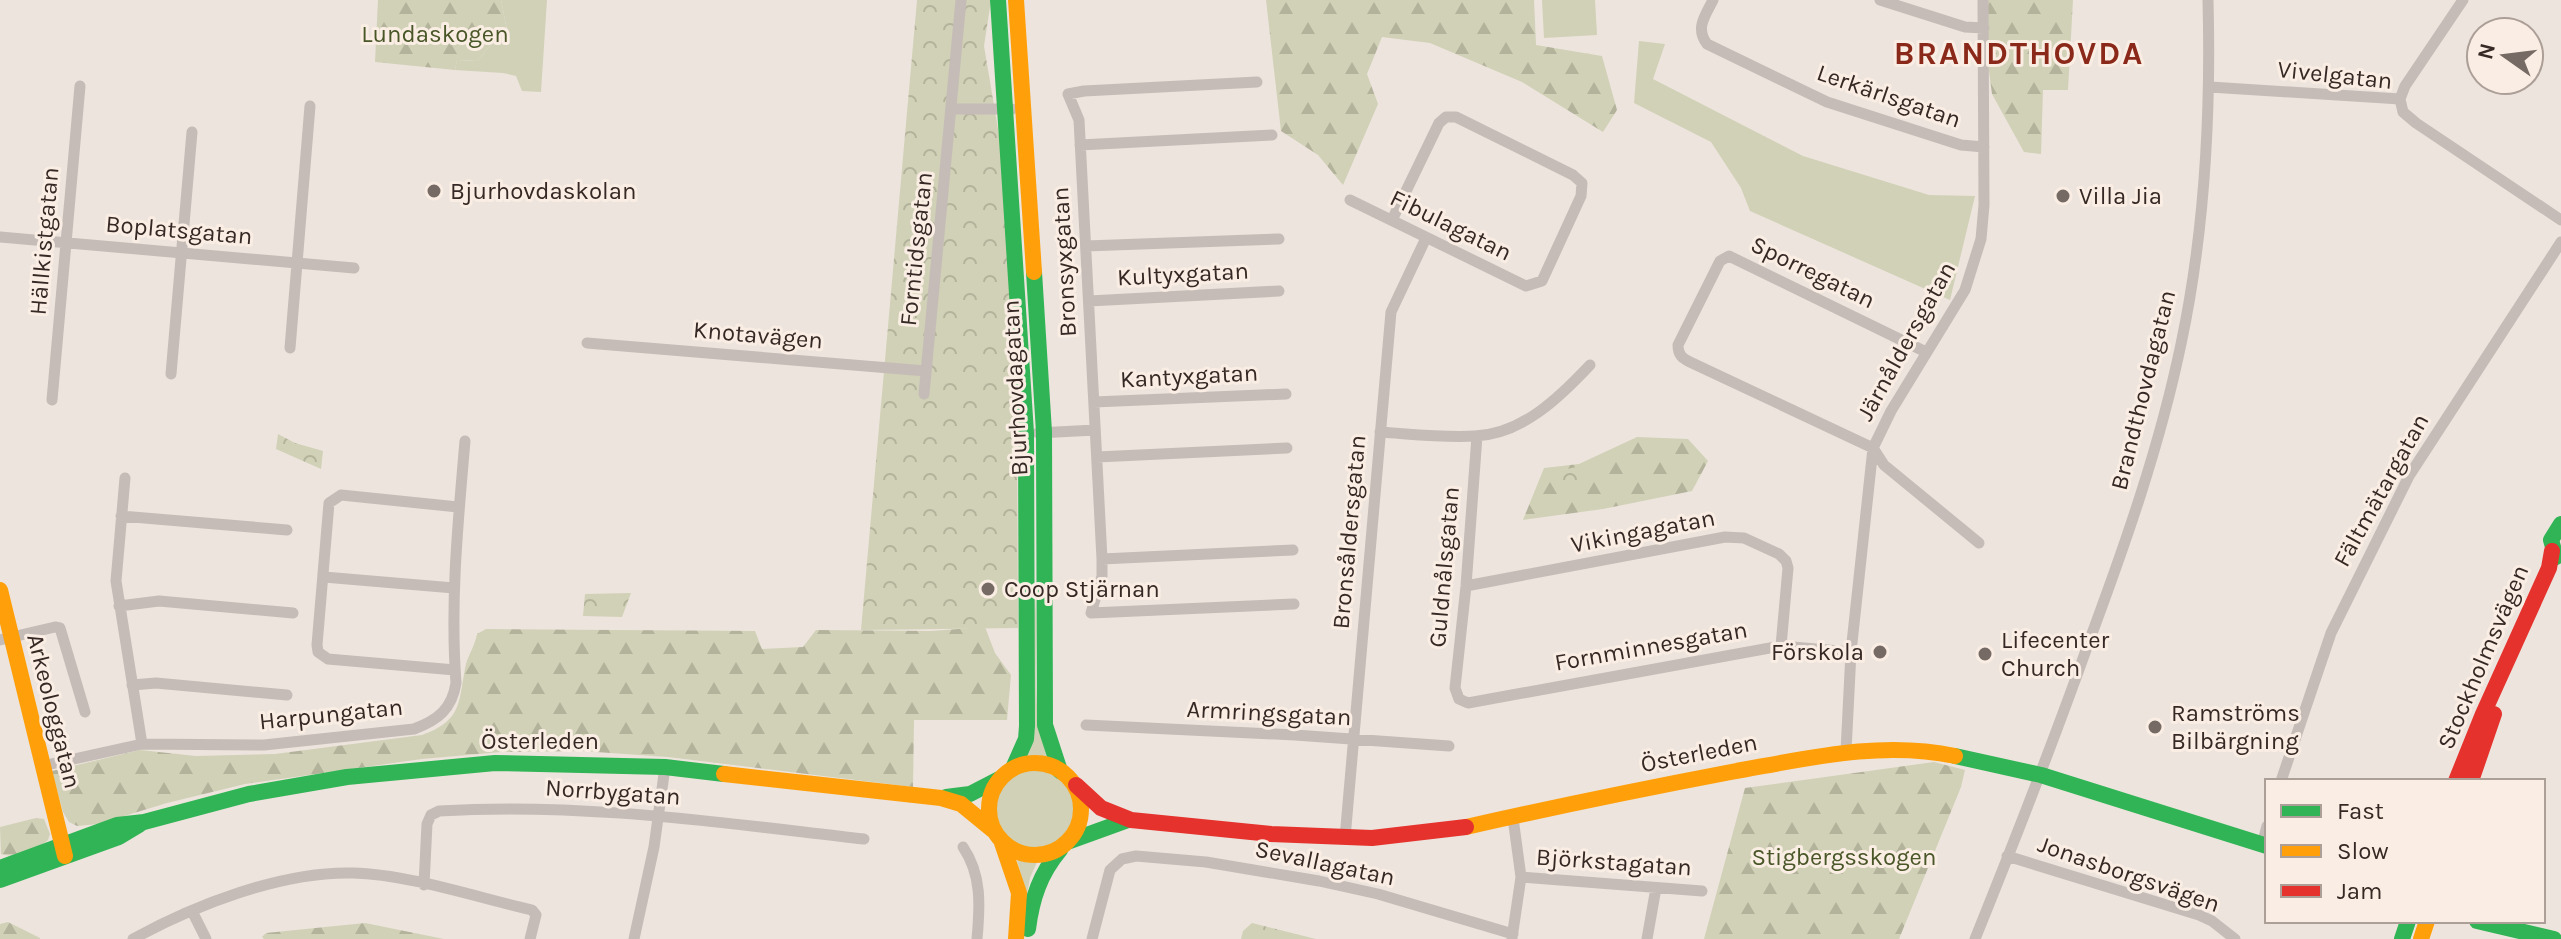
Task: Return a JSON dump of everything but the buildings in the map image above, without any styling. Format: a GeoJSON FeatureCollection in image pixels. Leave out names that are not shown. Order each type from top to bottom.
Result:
{"type":"FeatureCollection","features":[{"type":"Feature","properties":{"kind":"main road","name":"Bjurhovdagatan"},"geometry":{"type":"LineString","coordinates":[[998,0],[1026,433],[1037,535],[1045,725],[1060,771]]}},
{"type":"Feature","properties":{"kind":"main road","name":"Bjurhovdagatan"},"geometry":{"type":"LineString","coordinates":[[1009,771],[1026,739],[1044,432],[1016,0]]}},
{"type":"Feature","properties":{"kind":"main road","name":"Stockholmsvägen"},"geometry":{"type":"LineString","coordinates":[[2457,779],[2483,714],[2556,556],[2551,535],[2561,524]]}},
{"type":"Feature","properties":{"kind":"main road","name":"Stockholmsvägen"},"geometry":{"type":"LineString","coordinates":[[2472,779],[2492,719],[2533,620],[2553,580],[2561,572]]}},
{"type":"Feature","properties":{"kind":"main road","name":"Arkeologgatan"},"geometry":{"type":"LineString","coordinates":[[0,590],[6,639],[63,850]]}},
{"type":"Feature","properties":{"kind":"main road","name":"Österleden"},"geometry":{"type":"LineString","coordinates":[[1076,785],[1101,808],[1131,820],[1271,834],[1372,838],[1456,829],[1634,790],[1846,751],[1891,750],[1944,754],[2041,775],[2264,845]]}},
{"type":"Feature","properties":{"kind":"main road"},"geometry":{"type":"LineString","coordinates":[[1016,939],[1019,893],[989,808],[996,785],[1009,771],[1035,762],[1047,763],[1076,785],[1081,808],[1080,820],[1065,846],[1044,868],[1035,886],[1027,939]]}},
{"type":"Feature","properties":{"kind":"main road","name":"Österleden"},"geometry":{"type":"LineString","coordinates":[[0,880],[117,825],[144,822],[249,794],[347,777],[495,763],[665,767],[941,798],[961,804],[998,836]]}},
{"type":"Feature","properties":{"kind":"main road","name":"Österleden"},"geometry":{"type":"LineString","coordinates":[[941,798],[970,794],[1009,771]]}},
{"type":"Feature","properties":{"kind":"main road","name":"Österleden"},"geometry":{"type":"LineString","coordinates":[[1065,846],[1107,826],[1131,820]]}},
{"type":"Feature","properties":{"kind":"main road"},"geometry":{"type":"LineString","coordinates":[[998,836],[1022,854],[1034,857],[1065,846]]}},
{"type":"Feature","properties":{"kind":"main road","name":"Österleden"},"geometry":{"type":"LineString","coordinates":[[0,868],[63,850]]}},
{"type":"Feature","properties":{"kind":"main road"},"geometry":{"type":"LineString","coordinates":[[2486,923],[2554,939]]}},
{"type":"Feature","properties":{"kind":"main road"},"geometry":{"type":"LineString","coordinates":[[2522,923],[2561,938]]}},
{"type":"Feature","properties":{"kind":"street","name":"Forntidsgatan"},"geometry":{"type":"LineString","coordinates":[[924,394],[961,0]]}},
{"type":"Feature","properties":{"kind":"street","name":"Lerkärlsgatan"},"geometry":{"type":"LineString","coordinates":[[1713,0],[1700,26],[1707,44],[1827,102],[1961,145],[1984,147]]}},
{"type":"Feature","properties":{"kind":"street"},"geometry":{"type":"LineString","coordinates":[[1880,0],[1965,27],[1984,28]]}},
{"type":"Feature","properties":{"kind":"street","name":"Järnåldersgatan"},"geometry":{"type":"LineString","coordinates":[[1846,751],[1851,652],[1873,448],[1891,411],[1965,290],[1974,265],[1984,216],[1983,0]]}},
{"type":"Feature","properties":{"kind":"street","name":"Brandthovdagatan"},"geometry":{"type":"LineString","coordinates":[[1975,939],[2041,775],[2139,501],[2172,383],[2195,263],[2210,87],[2208,0]]}},
{"type":"Feature","properties":{"kind":"street"},"geometry":{"type":"LineString","coordinates":[[2400,99],[2405,86],[2463,0]]}},
{"type":"Feature","properties":{"kind":"street","name":"Bronsyxgatan"},"geometry":{"type":"LineString","coordinates":[[1257,82],[1068,94],[1079,120],[1102,559],[1102,576],[1091,613],[1294,604]]}},
{"type":"Feature","properties":{"kind":"street","name":"Hällkistgatan"},"geometry":{"type":"LineString","coordinates":[[52,400],[80,86]]}},
{"type":"Feature","properties":{"kind":"street","name":"Vivelgatan"},"geometry":{"type":"LineString","coordinates":[[2210,87],[2400,99],[2403,112],[2416,123],[2561,220]]}},
{"type":"Feature","properties":{"kind":"street"},"geometry":{"type":"LineString","coordinates":[[290,348],[310,106]]}},
{"type":"Feature","properties":{"kind":"street"},"geometry":{"type":"LineString","coordinates":[[952,109],[1022,110]]}},
{"type":"Feature","properties":{"kind":"street","name":"Fibulagatan"},"geometry":{"type":"LineString","coordinates":[[1350,200],[1526,286],[1542,281],[1581,196],[1581,182],[1573,175],[1449,117],[1439,123],[1392,220]]}},
{"type":"Feature","properties":{"kind":"street"},"geometry":{"type":"LineString","coordinates":[[171,374],[192,132]]}},
{"type":"Feature","properties":{"kind":"street"},"geometry":{"type":"LineString","coordinates":[[1080,145],[1272,135]]}},
{"type":"Feature","properties":{"kind":"street","name":"Boplatsgatan"},"geometry":{"type":"LineString","coordinates":[[0,237],[354,268]]}},
{"type":"Feature","properties":{"kind":"street","name":"Bronsåldersgatan"},"geometry":{"type":"LineString","coordinates":[[1345,838],[1391,312],[1426,238]]}},
{"type":"Feature","properties":{"kind":"street"},"geometry":{"type":"LineString","coordinates":[[1086,246],[1279,239]]}},
{"type":"Feature","properties":{"kind":"street","name":"Fältmätargatan"},"geometry":{"type":"LineString","coordinates":[[2282,779],[2331,633],[2389,513],[2409,476],[2561,242]]}},
{"type":"Feature","properties":{"kind":"street","name":"Sporregatan"},"geometry":{"type":"LineString","coordinates":[[1873,448],[1680,356],[1678,345],[1720,261],[1729,256],[1737,259],[1926,352]]}},
{"type":"Feature","properties":{"kind":"street","name":"Kultyxgatan"},"geometry":{"type":"LineString","coordinates":[[1089,301],[1279,291]]}},
{"type":"Feature","properties":{"kind":"street","name":"Knotavägen"},"geometry":{"type":"LineString","coordinates":[[587,343],[926,371]]}},
{"type":"Feature","properties":{"kind":"street"},"geometry":{"type":"LineString","coordinates":[[1380,432],[1477,436],[1520,423],[1562,394],[1590,365]]}},
{"type":"Feature","properties":{"kind":"street","name":"Kantyxgatan"},"geometry":{"type":"LineString","coordinates":[[1094,402],[1286,394]]}},
{"type":"Feature","properties":{"kind":"street"},"geometry":{"type":"LineString","coordinates":[[1026,433],[1095,430]]}},
{"type":"Feature","properties":{"kind":"street","name":"Guldnålsgatan"},"geometry":{"type":"LineString","coordinates":[[1460,699],[1455,688],[1477,436]]}},
{"type":"Feature","properties":{"kind":"street","name":"Harpungatan"},"geometry":{"type":"LineString","coordinates":[[42,766],[142,744],[264,745],[414,729],[434,721],[454,697],[454,588],[465,441]]}},
{"type":"Feature","properties":{"kind":"street"},"geometry":{"type":"LineString","coordinates":[[1097,457],[1287,448]]}},
{"type":"Feature","properties":{"kind":"street"},"geometry":{"type":"LineString","coordinates":[[1873,448],[1884,465],[1979,543]]}},
{"type":"Feature","properties":{"kind":"street"},"geometry":{"type":"LineString","coordinates":[[125,478],[116,564],[119,606],[142,744]]}},
{"type":"Feature","properties":{"kind":"street"},"geometry":{"type":"LineString","coordinates":[[455,670],[328,659],[318,652],[329,503],[336,497],[365,496],[458,507]]}},
{"type":"Feature","properties":{"kind":"street"},"geometry":{"type":"LineString","coordinates":[[121,516],[287,530]]}},
{"type":"Feature","properties":{"kind":"street","name":"Vikingagatan"},"geometry":{"type":"LineString","coordinates":[[1466,586],[1725,537],[1744,538],[1779,554],[1786,561],[1788,568],[1781,646]]}},
{"type":"Feature","properties":{"kind":"street"},"geometry":{"type":"LineString","coordinates":[[1102,559],[1293,550]]}},
{"type":"Feature","properties":{"kind":"street"},"geometry":{"type":"LineString","coordinates":[[324,577],[454,588]]}},
{"type":"Feature","properties":{"kind":"street"},"geometry":{"type":"LineString","coordinates":[[119,606],[159,601],[293,613]]}},
{"type":"Feature","properties":{"kind":"street"},"geometry":{"type":"LineString","coordinates":[[6,639],[60,628],[85,712]]}},
{"type":"Feature","properties":{"kind":"street","name":"Fornminnesgatan"},"geometry":{"type":"LineString","coordinates":[[1460,699],[1468,703],[1781,646],[1851,652]]}},
{"type":"Feature","properties":{"kind":"street"},"geometry":{"type":"LineString","coordinates":[[132,685],[156,683],[287,695]]}},
{"type":"Feature","properties":{"kind":"street","name":"Armringsgatan"},"geometry":{"type":"LineString","coordinates":[[1086,725],[1449,746]]}},
{"type":"Feature","properties":{"kind":"street"},"geometry":{"type":"LineString","coordinates":[[634,939],[660,815],[665,767]]}},
{"type":"Feature","properties":{"kind":"street","name":"Norrbygatan"},"geometry":{"type":"LineString","coordinates":[[424,885],[427,824],[431,815],[439,811],[567,808],[660,815],[864,839]]}},
{"type":"Feature","properties":{"kind":"street"},"geometry":{"type":"LineString","coordinates":[[1513,818],[1521,877],[1513,937]]}},
{"type":"Feature","properties":{"kind":"street"},"geometry":{"type":"LineString","coordinates":[[963,847],[972,861],[978,880],[977,939]]}},
{"type":"Feature","properties":{"kind":"street","name":"Sevallagatan"},"geometry":{"type":"LineString","coordinates":[[1092,939],[1110,870],[1125,858],[1136,856],[1206,862],[1319,881],[1378,894],[1513,937]]}},
{"type":"Feature","properties":{"kind":"street","name":"Jonasborgsvägen"},"geometry":{"type":"LineString","coordinates":[[2007,856],[2199,915],[2235,939]]}},
{"type":"Feature","properties":{"kind":"street"},"geometry":{"type":"LineString","coordinates":[[133,939],[192,911],[272,885],[309,876],[354,873],[424,885],[532,910],[536,915],[530,939]]}},
{"type":"Feature","properties":{"kind":"street","name":"Björkstagatan"},"geometry":{"type":"LineString","coordinates":[[1521,877],[1702,891]]}},
{"type":"Feature","properties":{"kind":"street"},"geometry":{"type":"LineString","coordinates":[[1647,939],[1656,888]]}},
{"type":"Feature","properties":{"kind":"street"},"geometry":{"type":"LineString","coordinates":[[192,911],[206,939]]}},
{"type":"Feature","properties":{"kind":"green space","name":"Lundaskogen"},"geometry":{"type":"Polygon","coordinates":[[[378,0],[501,0],[509,40],[495,40],[477,61],[457,60],[455,70],[375,62],[378,0]]]}},
{"type":"Feature","properties":{"kind":"green space"},"geometry":{"type":"Polygon","coordinates":[[[501,0],[547,0],[541,92],[522,91],[516,76],[455,70],[457,60],[477,61],[495,40],[509,39],[501,0]]]}},
{"type":"Feature","properties":{"kind":"green space"},"geometry":{"type":"Polygon","coordinates":[[[917,0],[991,0],[984,46],[1000,141],[1017,407],[1018,628],[861,630],[917,0]]]}},
{"type":"Feature","properties":{"kind":"green space"},"geometry":{"type":"Polygon","coordinates":[[[1266,0],[1534,0],[1536,45],[1602,56],[1617,110],[1603,132],[1522,82],[1430,43],[1382,37],[1367,74],[1378,104],[1343,185],[1318,155],[1281,131],[1266,0]]]}},
{"type":"Feature","properties":{"kind":"green space"},"geometry":{"type":"Polygon","coordinates":[[[1542,0],[1595,0],[1597,35],[1544,38],[1542,0]]]}},
{"type":"Feature","properties":{"kind":"green space"},"geometry":{"type":"Polygon","coordinates":[[[1985,0],[2073,0],[2068,90],[2043,90],[2041,154],[2024,152],[1992,94],[1984,33],[1985,0]]]}},
{"type":"Feature","properties":{"kind":"green space"},"geometry":{"type":"Polygon","coordinates":[[[1639,41],[1665,44],[1653,79],[1803,156],[1929,195],[1975,196],[1950,300],[1750,211],[1741,188],[1711,142],[1634,103],[1639,41]]]}},
{"type":"Feature","properties":{"kind":"green space"},"geometry":{"type":"Polygon","coordinates":[[[278,434],[295,443],[323,451],[321,469],[276,449],[278,434]]]}},
{"type":"Feature","properties":{"kind":"green space"},"geometry":{"type":"Polygon","coordinates":[[[1637,437],[1688,439],[1708,461],[1692,491],[1603,509],[1523,520],[1544,468],[1579,464],[1637,437]]]}},
{"type":"Feature","properties":{"kind":"green space"},"geometry":{"type":"Polygon","coordinates":[[[1581,466],[1588,491],[1562,496],[1557,471],[1581,466]]]}},
{"type":"Feature","properties":{"kind":"green space"},"geometry":{"type":"Polygon","coordinates":[[[1033,577],[1036,690],[1047,757],[1026,756],[1033,577]]]}},
{"type":"Feature","properties":{"kind":"green space"},"geometry":{"type":"Polygon","coordinates":[[[631,593],[622,617],[583,616],[585,594],[631,593]]]}},
{"type":"Feature","properties":{"kind":"green space"},"geometry":{"type":"Polygon","coordinates":[[[985,627],[995,653],[1011,675],[1007,720],[914,720],[913,787],[668,757],[582,751],[501,752],[422,759],[245,784],[98,824],[77,826],[69,822],[63,812],[52,771],[140,750],[196,756],[275,754],[422,735],[445,723],[457,708],[466,664],[477,634],[486,629],[755,631],[762,649],[803,647],[816,630],[931,631],[985,627]]]}},
{"type":"Feature","properties":{"kind":"green space","name":"Stigbergsskogen"},"geometry":{"type":"Polygon","coordinates":[[[1934,762],[1965,770],[1961,787],[1899,939],[1704,939],[1745,788],[1934,762]]]}},
{"type":"Feature","properties":{"kind":"green space"},"geometry":{"type":"Polygon","coordinates":[[[1035,769],[1050,772],[1063,781],[1072,794],[1075,809],[1072,824],[1063,837],[1050,846],[1035,849],[1020,846],[1007,837],[998,824],[995,809],[998,794],[1007,781],[1020,772],[1035,769]]]}},
{"type":"Feature","properties":{"kind":"green space"},"geometry":{"type":"Polygon","coordinates":[[[36,818],[44,819],[50,834],[48,840],[26,853],[1,854],[0,827],[36,818]]]}},
{"type":"Feature","properties":{"kind":"green space"},"geometry":{"type":"Polygon","coordinates":[[[1017,860],[1037,862],[1025,904],[1022,878],[1017,860]]]}},
{"type":"Feature","properties":{"kind":"green space"},"geometry":{"type":"Polygon","coordinates":[[[8,922],[40,939],[0,939],[0,924],[8,922]]]}},
{"type":"Feature","properties":{"kind":"green space"},"geometry":{"type":"Polygon","coordinates":[[[365,923],[444,939],[262,937],[266,933],[365,923]]]}},
{"type":"Feature","properties":{"kind":"green space"},"geometry":{"type":"Polygon","coordinates":[[[1252,923],[1316,939],[1241,939],[1243,931],[1252,923]]]}},
{"type":"Feature","properties":{"kind":"traffic: fast"},"geometry":{"type":"LineString","coordinates":[[998,0],[1026,433],[1027,726],[1026,739],[1014,766]]}},
{"type":"Feature","properties":{"kind":"traffic: fast"},"geometry":{"type":"LineString","coordinates":[[1034,272],[1044,432],[1045,725],[1060,771]]}},
{"type":"Feature","properties":{"kind":"traffic: fast"},"geometry":{"type":"LineString","coordinates":[[2556,557],[2551,540],[2561,524]]}},
{"type":"Feature","properties":{"kind":"traffic: fast"},"geometry":{"type":"LineString","coordinates":[[1955,756],[2041,775],[2265,845]]}},
{"type":"Feature","properties":{"kind":"traffic: fast"},"geometry":{"type":"LineString","coordinates":[[0,868],[117,825],[144,822],[249,794],[347,777],[495,763],[665,767],[724,774]]}},
{"type":"Feature","properties":{"kind":"traffic: fast"},"geometry":{"type":"LineString","coordinates":[[946,797],[970,794],[999,779]]}},
{"type":"Feature","properties":{"kind":"traffic: fast"},"geometry":{"type":"LineString","coordinates":[[1070,841],[1128,820]]}},
{"type":"Feature","properties":{"kind":"traffic: fast"},"geometry":{"type":"LineString","coordinates":[[0,880],[119,837],[139,825]]}},
{"type":"Feature","properties":{"kind":"traffic: fast"},"geometry":{"type":"LineString","coordinates":[[1028,929],[1038,887],[1060,850]]}},
{"type":"Feature","properties":{"kind":"traffic: fast"},"geometry":{"type":"LineString","coordinates":[[2402,939],[2407,923]]}},
{"type":"Feature","properties":{"kind":"traffic: fast"},"geometry":{"type":"LineString","coordinates":[[2486,923],[2554,939]]}},
{"type":"Feature","properties":{"kind":"traffic: slow"},"geometry":{"type":"LineString","coordinates":[[1016,0],[1034,272]]}},
{"type":"Feature","properties":{"kind":"traffic: slow"},"geometry":{"type":"LineString","coordinates":[[0,590],[65,856]]}},
{"type":"Feature","properties":{"kind":"traffic: slow"},"geometry":{"type":"LineString","coordinates":[[1466,827],[1815,757],[1899,750],[1955,756]]}},
{"type":"Feature","properties":{"kind":"traffic: slow"},"geometry":{"type":"LineString","coordinates":[[1035,763],[1053,766],[1068,776],[1078,791],[1081,809],[1078,827],[1068,842],[1053,852],[1035,855],[1017,852],[1002,842],[992,827],[989,809],[992,791],[1002,776],[1017,766],[1035,763]]}},
{"type":"Feature","properties":{"kind":"traffic: slow"},"geometry":{"type":"LineString","coordinates":[[724,774],[941,798],[961,804],[994,831]]}},
{"type":"Feature","properties":{"kind":"traffic: slow"},"geometry":{"type":"LineString","coordinates":[[1002,843],[1019,893],[1016,939]]}},
{"type":"Feature","properties":{"kind":"traffic: slow"},"geometry":{"type":"LineString","coordinates":[[2421,939],[2426,923]]}},
{"type":"Feature","properties":{"kind":"traffic: jam"},"geometry":{"type":"LineString","coordinates":[[2457,779],[2549,568],[2552,551]]}},
{"type":"Feature","properties":{"kind":"traffic: jam"},"geometry":{"type":"LineString","coordinates":[[2472,779],[2494,714]]}},
{"type":"Feature","properties":{"kind":"traffic: jam"},"geometry":{"type":"LineString","coordinates":[[1076,785],[1101,808],[1131,820],[1271,834],[1372,838],[1466,827]]}},
{"type":"Feature","properties":{"kind":"place","name":"Bjurhovdaskolan"},"geometry":{"type":"Point","coordinates":[434,191]}},
{"type":"Feature","properties":{"kind":"place","name":"Villa Jia"},"geometry":{"type":"Point","coordinates":[2063,196]}},
{"type":"Feature","properties":{"kind":"place","name":"Coop Stjärnan"},"geometry":{"type":"Point","coordinates":[988,589]}},
{"type":"Feature","properties":{"kind":"place","name":"Förskola"},"geometry":{"type":"Point","coordinates":[1880,652]}},
{"type":"Feature","properties":{"kind":"place","name":"Lifecenter Church"},"geometry":{"type":"Point","coordinates":[1985,654]}},
{"type":"Feature","properties":{"kind":"place","name":"Ramströms Bilbärgning"},"geometry":{"type":"Point","coordinates":[2155,727]}},
{"type":"Feature","properties":{"kind":"district","name":"BRANDTHOVDA"},"geometry":{"type":"Point","coordinates":[2019,53]}}]}
